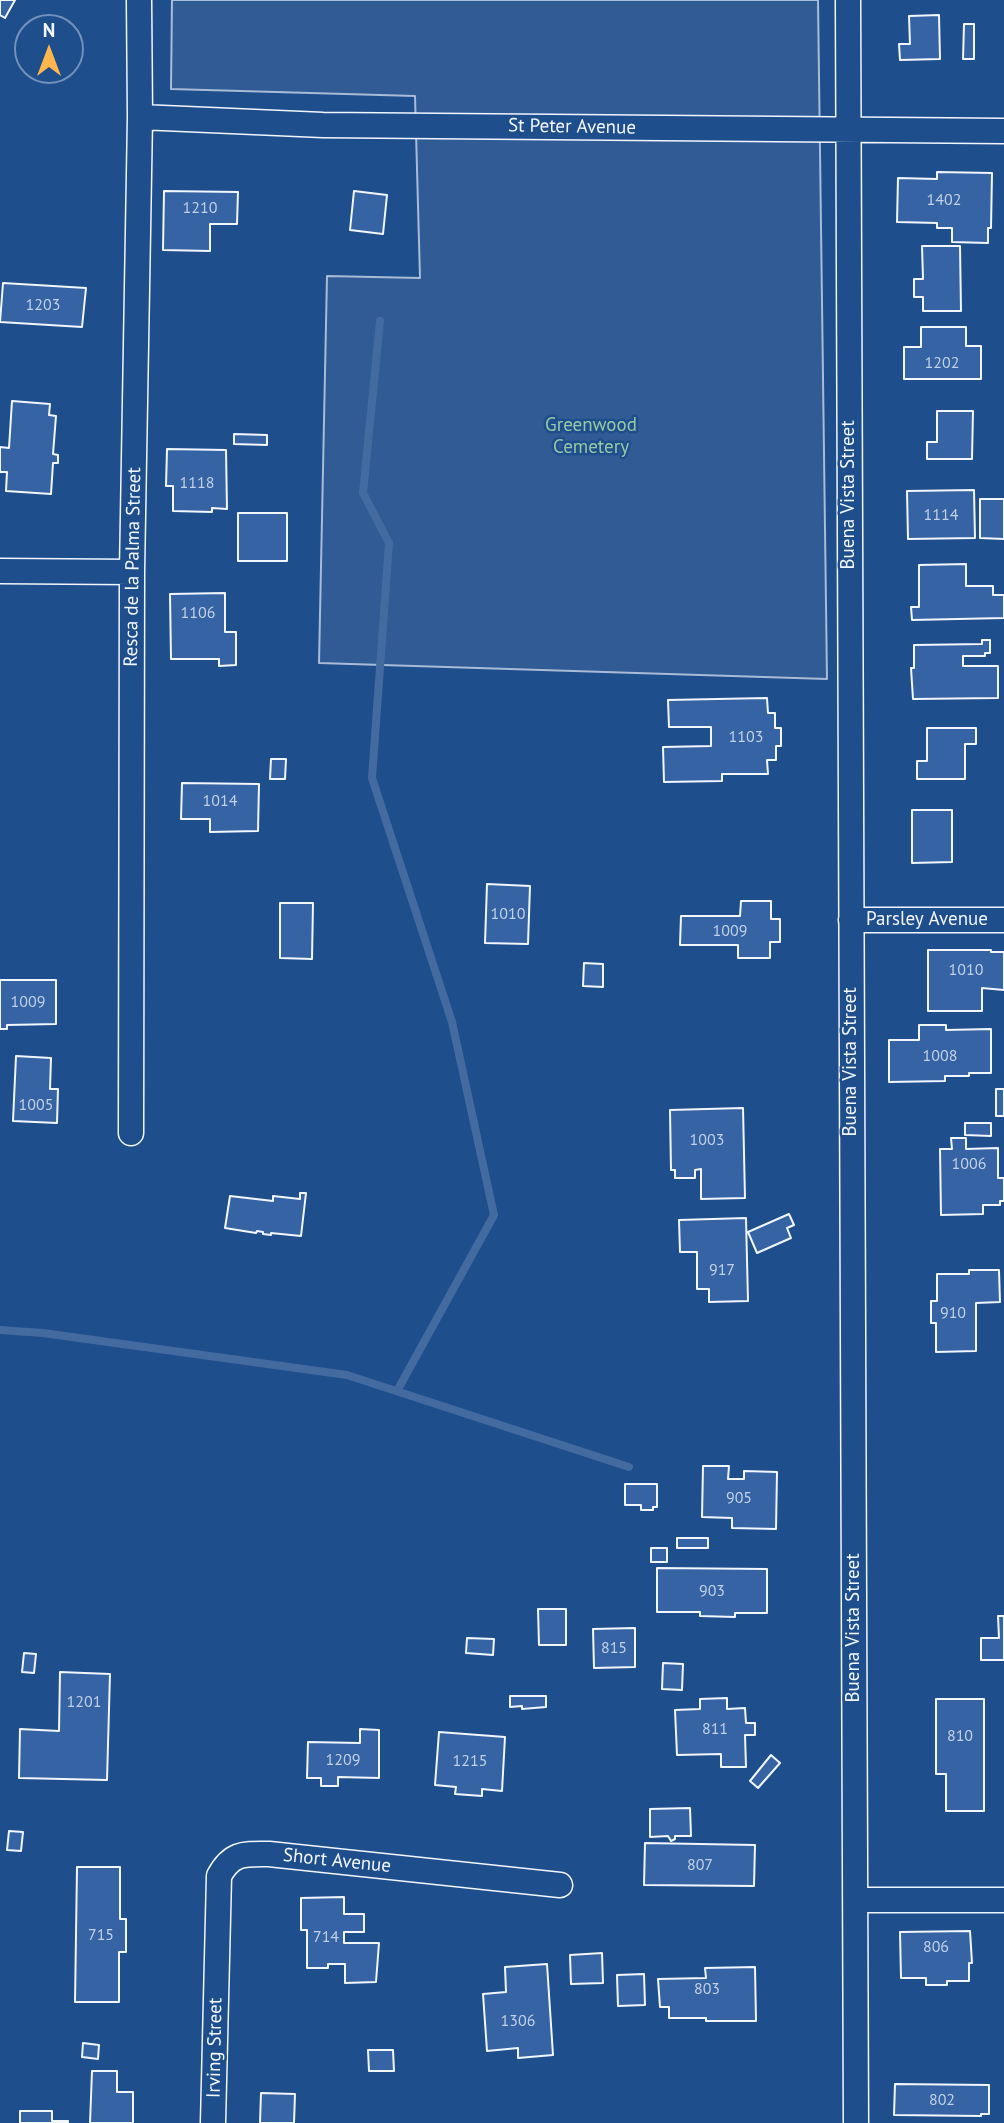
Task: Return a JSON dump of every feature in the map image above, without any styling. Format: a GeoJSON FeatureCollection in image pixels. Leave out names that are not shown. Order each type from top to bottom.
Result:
{"type":"FeatureCollection","features":[{"type":"Feature","properties":{"kind":"street","name":"Resca de la Palma Street"},"geometry":{"type":"LineString","coordinates":[[131,1133],[132,572],[140,117],[139,0]]}},
{"type":"Feature","properties":{"kind":"street","name":"Buena Vista Street"},"geometry":{"type":"LineString","coordinates":[[848,0],[856,2123]]}},
{"type":"Feature","properties":{"kind":"street","name":"St Peter Avenue"},"geometry":{"type":"LineString","coordinates":[[140,117],[323,125],[1004,131]]}},
{"type":"Feature","properties":{"kind":"street"},"geometry":{"type":"LineString","coordinates":[[0,571],[132,572]]}},
{"type":"Feature","properties":{"kind":"street","name":"Parsley Avenue"},"geometry":{"type":"LineString","coordinates":[[851,920],[1004,920]]}},
{"type":"Feature","properties":{"kind":"street","name":"Short Avenue"},"geometry":{"type":"LineString","coordinates":[[216,1972],[219,1876],[226,1864],[236,1856],[269,1854],[560,1885]]}},
{"type":"Feature","properties":{"kind":"street"},"geometry":{"type":"LineString","coordinates":[[857,1900],[1004,1900]]}},
{"type":"Feature","properties":{"kind":"street","name":"Irving Street"},"geometry":{"type":"LineString","coordinates":[[213,2123],[216,1972]]}},
{"type":"Feature","properties":{"kind":"green space","name":"Greenwood Cemetery"},"geometry":{"type":"Polygon","coordinates":[[[172,0],[818,0],[827,679],[319,663],[327,276],[420,278],[415,96],[171,89],[172,0]]]}},
{"type":"Feature","properties":{"kind":"building"},"geometry":{"type":"Polygon","coordinates":[[[0,0],[15,0],[5,18],[0,15],[0,0]]]}},
{"type":"Feature","properties":{"kind":"building"},"geometry":{"type":"Polygon","coordinates":[[[939,15],[940,59],[900,60],[899,44],[910,44],[909,16],[939,15]]]}},
{"type":"Feature","properties":{"kind":"building"},"geometry":{"type":"Polygon","coordinates":[[[964,24],[974,24],[974,59],[963,59],[964,24]]]}},
{"type":"Feature","properties":{"kind":"building"},"geometry":{"type":"Polygon","coordinates":[[[937,172],[992,173],[991,228],[988,228],[988,243],[952,242],[952,228],[937,228],[937,223],[897,222],[898,178],[937,179],[937,172]]]}},
{"type":"Feature","properties":{"kind":"building"},"geometry":{"type":"Polygon","coordinates":[[[164,191],[238,192],[237,224],[210,224],[210,251],[163,250],[164,191]]]}},
{"type":"Feature","properties":{"kind":"building"},"geometry":{"type":"Polygon","coordinates":[[[354,191],[387,195],[383,234],[350,230],[354,191]]]}},
{"type":"Feature","properties":{"kind":"building"},"geometry":{"type":"Polygon","coordinates":[[[922,246],[960,246],[961,311],[923,311],[923,297],[914,297],[914,279],[923,279],[922,246]]]}},
{"type":"Feature","properties":{"kind":"building"},"geometry":{"type":"Polygon","coordinates":[[[3,283],[86,288],[82,327],[0,322],[3,283]]]}},
{"type":"Feature","properties":{"kind":"building"},"geometry":{"type":"Polygon","coordinates":[[[921,327],[966,327],[966,346],[981,346],[981,379],[904,379],[904,347],[921,347],[921,327]]]}},
{"type":"Feature","properties":{"kind":"building"},"geometry":{"type":"Polygon","coordinates":[[[12,401],[50,404],[49,415],[56,416],[53,454],[58,455],[58,463],[53,463],[51,494],[6,491],[7,472],[0,472],[0,447],[9,448],[12,401]]]}},
{"type":"Feature","properties":{"kind":"building"},"geometry":{"type":"Polygon","coordinates":[[[937,411],[973,411],[972,459],[927,459],[927,442],[937,442],[937,411]]]}},
{"type":"Feature","properties":{"kind":"building"},"geometry":{"type":"Polygon","coordinates":[[[234,434],[267,435],[267,445],[234,444],[234,434]]]}},
{"type":"Feature","properties":{"kind":"building"},"geometry":{"type":"Polygon","coordinates":[[[167,449],[226,450],[227,509],[212,508],[212,512],[173,511],[173,486],[166,486],[167,449]]]}},
{"type":"Feature","properties":{"kind":"building"},"geometry":{"type":"Polygon","coordinates":[[[974,490],[975,538],[908,539],[907,491],[974,490]]]}},
{"type":"Feature","properties":{"kind":"building"},"geometry":{"type":"Polygon","coordinates":[[[980,499],[1004,499],[1004,539],[980,538],[980,499]]]}},
{"type":"Feature","properties":{"kind":"building"},"geometry":{"type":"Polygon","coordinates":[[[238,513],[287,513],[287,561],[238,561],[238,513]]]}},
{"type":"Feature","properties":{"kind":"building"},"geometry":{"type":"Polygon","coordinates":[[[966,564],[966,586],[993,586],[993,595],[1004,595],[1004,618],[912,620],[911,607],[919,607],[919,565],[966,564]]]}},
{"type":"Feature","properties":{"kind":"building"},"geometry":{"type":"Polygon","coordinates":[[[225,593],[225,632],[236,632],[236,665],[219,666],[219,659],[171,659],[170,594],[225,593]]]}},
{"type":"Feature","properties":{"kind":"building"},"geometry":{"type":"Polygon","coordinates":[[[982,640],[990,640],[990,653],[985,653],[985,656],[963,656],[963,666],[998,666],[998,698],[913,699],[911,668],[914,668],[914,645],[982,644],[982,640]]]}},
{"type":"Feature","properties":{"kind":"building"},"geometry":{"type":"Polygon","coordinates":[[[767,698],[768,713],[775,713],[775,728],[781,728],[781,746],[776,746],[776,760],[767,760],[768,774],[722,774],[722,781],[664,782],[663,747],[711,746],[711,727],[669,727],[668,700],[767,698]]]}},
{"type":"Feature","properties":{"kind":"building"},"geometry":{"type":"Polygon","coordinates":[[[927,728],[976,728],[976,744],[965,744],[965,779],[917,779],[917,761],[927,761],[927,728]]]}},
{"type":"Feature","properties":{"kind":"building"},"geometry":{"type":"Polygon","coordinates":[[[271,759],[286,759],[285,779],[270,779],[271,759]]]}},
{"type":"Feature","properties":{"kind":"building"},"geometry":{"type":"Polygon","coordinates":[[[182,783],[259,784],[258,831],[210,832],[210,819],[181,819],[182,783]]]}},
{"type":"Feature","properties":{"kind":"building"},"geometry":{"type":"Polygon","coordinates":[[[912,810],[952,810],[952,862],[912,863],[912,810]]]}},
{"type":"Feature","properties":{"kind":"building"},"geometry":{"type":"Polygon","coordinates":[[[487,884],[530,886],[528,944],[485,943],[487,884]]]}},
{"type":"Feature","properties":{"kind":"building"},"geometry":{"type":"Polygon","coordinates":[[[741,901],[771,901],[771,919],[780,919],[780,942],[770,942],[770,958],[738,958],[738,945],[680,945],[681,916],[740,916],[741,901]]]}},
{"type":"Feature","properties":{"kind":"building"},"geometry":{"type":"Polygon","coordinates":[[[280,903],[313,903],[312,959],[280,958],[280,903]]]}},
{"type":"Feature","properties":{"kind":"building"},"geometry":{"type":"Polygon","coordinates":[[[928,950],[1004,952],[1004,990],[982,988],[982,1011],[928,1011],[928,950]]]}},
{"type":"Feature","properties":{"kind":"building"},"geometry":{"type":"Polygon","coordinates":[[[584,963],[603,964],[603,987],[583,986],[584,963]]]}},
{"type":"Feature","properties":{"kind":"building"},"geometry":{"type":"Polygon","coordinates":[[[0,980],[56,980],[56,1024],[7,1025],[7,1029],[0,1029],[0,980]]]}},
{"type":"Feature","properties":{"kind":"building"},"geometry":{"type":"Polygon","coordinates":[[[919,1025],[946,1025],[946,1030],[991,1029],[991,1073],[945,1076],[945,1081],[889,1082],[889,1040],[919,1040],[919,1025]]]}},
{"type":"Feature","properties":{"kind":"building"},"geometry":{"type":"Polygon","coordinates":[[[16,1056],[51,1058],[50,1089],[58,1089],[57,1123],[13,1121],[16,1056]]]}},
{"type":"Feature","properties":{"kind":"building"},"geometry":{"type":"Polygon","coordinates":[[[996,1089],[1004,1089],[1004,1116],[996,1116],[996,1089]]]}},
{"type":"Feature","properties":{"kind":"building"},"geometry":{"type":"Polygon","coordinates":[[[743,1108],[745,1198],[701,1199],[701,1169],[695,1170],[695,1178],[675,1178],[675,1170],[671,1170],[670,1110],[743,1108]]]}},
{"type":"Feature","properties":{"kind":"building"},"geometry":{"type":"Polygon","coordinates":[[[965,1123],[991,1123],[991,1136],[965,1135],[965,1123]]]}},
{"type":"Feature","properties":{"kind":"building"},"geometry":{"type":"Polygon","coordinates":[[[951,1138],[966,1138],[966,1149],[998,1148],[998,1178],[1004,1178],[1004,1201],[1000,1201],[1000,1205],[983,1205],[983,1214],[941,1215],[940,1149],[952,1149],[951,1138]]]}},
{"type":"Feature","properties":{"kind":"building"},"geometry":{"type":"Polygon","coordinates":[[[300,1193],[306,1193],[301,1236],[271,1235],[225,1228],[230,1196],[273,1201],[273,1196],[300,1199],[300,1193]]]}},
{"type":"Feature","properties":{"kind":"building"},"geometry":{"type":"Polygon","coordinates":[[[789,1214],[794,1225],[787,1228],[791,1238],[757,1253],[748,1232],[789,1214]]]}},
{"type":"Feature","properties":{"kind":"building"},"geometry":{"type":"Polygon","coordinates":[[[746,1218],[748,1301],[709,1302],[709,1289],[697,1289],[697,1252],[680,1252],[679,1220],[746,1218]]]}},
{"type":"Feature","properties":{"kind":"building"},"geometry":{"type":"Polygon","coordinates":[[[969,1270],[999,1270],[1000,1302],[976,1303],[976,1351],[936,1352],[936,1323],[931,1323],[931,1301],[937,1301],[937,1274],[969,1274],[969,1270]]]}},
{"type":"Feature","properties":{"kind":"building"},"geometry":{"type":"Polygon","coordinates":[[[703,1466],[729,1466],[728,1479],[744,1479],[744,1471],[777,1472],[776,1529],[732,1528],[732,1518],[702,1517],[703,1466]]]}},
{"type":"Feature","properties":{"kind":"building"},"geometry":{"type":"Polygon","coordinates":[[[625,1484],[657,1484],[657,1507],[653,1507],[653,1510],[641,1510],[641,1505],[625,1505],[625,1484]]]}},
{"type":"Feature","properties":{"kind":"building"},"geometry":{"type":"Polygon","coordinates":[[[677,1538],[708,1538],[708,1548],[677,1548],[677,1538]]]}},
{"type":"Feature","properties":{"kind":"building"},"geometry":{"type":"Polygon","coordinates":[[[651,1548],[667,1548],[667,1562],[651,1562],[651,1548]]]}},
{"type":"Feature","properties":{"kind":"building"},"geometry":{"type":"Polygon","coordinates":[[[657,1568],[767,1569],[767,1613],[735,1613],[735,1617],[700,1616],[700,1612],[657,1612],[657,1568]]]}},
{"type":"Feature","properties":{"kind":"building"},"geometry":{"type":"Polygon","coordinates":[[[538,1609],[566,1609],[566,1645],[539,1645],[538,1609]]]}},
{"type":"Feature","properties":{"kind":"building"},"geometry":{"type":"Polygon","coordinates":[[[998,1616],[1004,1616],[1004,1660],[981,1660],[981,1638],[999,1638],[998,1616]]]}},
{"type":"Feature","properties":{"kind":"building"},"geometry":{"type":"Polygon","coordinates":[[[635,1628],[635,1667],[594,1668],[593,1629],[635,1628]]]}},
{"type":"Feature","properties":{"kind":"building"},"geometry":{"type":"Polygon","coordinates":[[[467,1638],[494,1639],[493,1655],[466,1653],[467,1638]]]}},
{"type":"Feature","properties":{"kind":"building"},"geometry":{"type":"Polygon","coordinates":[[[24,1653],[36,1654],[34,1673],[22,1672],[24,1653]]]}},
{"type":"Feature","properties":{"kind":"building"},"geometry":{"type":"Polygon","coordinates":[[[663,1663],[683,1664],[682,1690],[662,1689],[663,1663]]]}},
{"type":"Feature","properties":{"kind":"building"},"geometry":{"type":"Polygon","coordinates":[[[60,1672],[110,1674],[107,1780],[19,1778],[20,1729],[59,1731],[60,1672]]]}},
{"type":"Feature","properties":{"kind":"building"},"geometry":{"type":"Polygon","coordinates":[[[510,1696],[546,1696],[546,1707],[510,1707],[510,1696]]]}},
{"type":"Feature","properties":{"kind":"building"},"geometry":{"type":"Polygon","coordinates":[[[727,1698],[727,1709],[745,1708],[746,1723],[755,1723],[755,1735],[745,1735],[746,1767],[721,1767],[721,1754],[677,1755],[675,1710],[700,1709],[700,1699],[727,1698]]]}},
{"type":"Feature","properties":{"kind":"building"},"geometry":{"type":"Polygon","coordinates":[[[936,1699],[984,1699],[984,1811],[946,1811],[946,1774],[936,1774],[936,1699]]]}},
{"type":"Feature","properties":{"kind":"building"},"geometry":{"type":"Polygon","coordinates":[[[360,1729],[379,1730],[379,1778],[338,1777],[338,1786],[321,1786],[321,1778],[307,1778],[308,1742],[360,1743],[360,1729]]]}},
{"type":"Feature","properties":{"kind":"building"},"geometry":{"type":"Polygon","coordinates":[[[439,1732],[505,1737],[502,1791],[482,1789],[482,1796],[455,1794],[456,1787],[435,1785],[439,1732]]]}},
{"type":"Feature","properties":{"kind":"building"},"geometry":{"type":"Polygon","coordinates":[[[771,1755],[780,1763],[758,1788],[750,1781],[771,1755]]]}},
{"type":"Feature","properties":{"kind":"building"},"geometry":{"type":"Polygon","coordinates":[[[690,1808],[691,1836],[675,1836],[671,1841],[668,1836],[650,1837],[650,1809],[690,1808]]]}},
{"type":"Feature","properties":{"kind":"building"},"geometry":{"type":"Polygon","coordinates":[[[9,1831],[23,1832],[21,1851],[7,1850],[9,1831]]]}},
{"type":"Feature","properties":{"kind":"building"},"geometry":{"type":"Polygon","coordinates":[[[645,1843],[755,1845],[754,1886],[644,1885],[645,1843]]]}},
{"type":"Feature","properties":{"kind":"building"},"geometry":{"type":"Polygon","coordinates":[[[77,1867],[120,1867],[120,1919],[126,1919],[126,1952],[119,1952],[119,2002],[75,2002],[77,1867]]]}},
{"type":"Feature","properties":{"kind":"building"},"geometry":{"type":"Polygon","coordinates":[[[344,1897],[344,1914],[364,1914],[364,1932],[344,1932],[344,1943],[379,1943],[376,1982],[345,1983],[345,1964],[328,1964],[328,1968],[307,1968],[307,1930],[301,1930],[301,1898],[344,1897]]]}},
{"type":"Feature","properties":{"kind":"building"},"geometry":{"type":"Polygon","coordinates":[[[970,1931],[972,1963],[969,1963],[969,1981],[926,1985],[926,1978],[901,1978],[900,1932],[970,1931]]]}},
{"type":"Feature","properties":{"kind":"building"},"geometry":{"type":"Polygon","coordinates":[[[602,1953],[603,1983],[571,1984],[570,1955],[602,1953]]]}},
{"type":"Feature","properties":{"kind":"building"},"geometry":{"type":"Polygon","coordinates":[[[547,1964],[553,2055],[518,2058],[518,2048],[487,2051],[483,1994],[506,1992],[505,1967],[547,1964]]]}},
{"type":"Feature","properties":{"kind":"building"},"geometry":{"type":"Polygon","coordinates":[[[755,1967],[756,2021],[669,2018],[669,2007],[660,2007],[658,1979],[706,1978],[705,1968],[755,1967]]]}},
{"type":"Feature","properties":{"kind":"building"},"geometry":{"type":"Polygon","coordinates":[[[644,1974],[645,2005],[618,2006],[617,1975],[644,1974]]]}},
{"type":"Feature","properties":{"kind":"building"},"geometry":{"type":"Polygon","coordinates":[[[83,2043],[99,2045],[98,2059],[82,2057],[83,2043]]]}},
{"type":"Feature","properties":{"kind":"building"},"geometry":{"type":"Polygon","coordinates":[[[368,2050],[393,2050],[394,2071],[369,2071],[368,2050]]]}},
{"type":"Feature","properties":{"kind":"building"},"geometry":{"type":"Polygon","coordinates":[[[92,2071],[117,2071],[117,2092],[133,2092],[133,2123],[90,2123],[92,2071]]]}},
{"type":"Feature","properties":{"kind":"building"},"geometry":{"type":"Polygon","coordinates":[[[895,2084],[989,2085],[989,2114],[894,2115],[895,2084]]]}},
{"type":"Feature","properties":{"kind":"building"},"geometry":{"type":"Polygon","coordinates":[[[261,2093],[295,2094],[294,2123],[260,2123],[261,2093]]]}},
{"type":"Feature","properties":{"kind":"building"},"geometry":{"type":"Polygon","coordinates":[[[20,2111],[52,2111],[52,2121],[68,2123],[20,2123],[20,2111]]]}},
{"type":"Feature","properties":{"kind":"waterway"},"geometry":{"type":"LineString","coordinates":[[380,321],[363,493],[389,543],[372,778],[452,1022],[494,1215],[397,1391]]}},
{"type":"Feature","properties":{"kind":"waterway"},"geometry":{"type":"LineString","coordinates":[[0,1330],[43,1333],[347,1375],[629,1467]]}}]}
